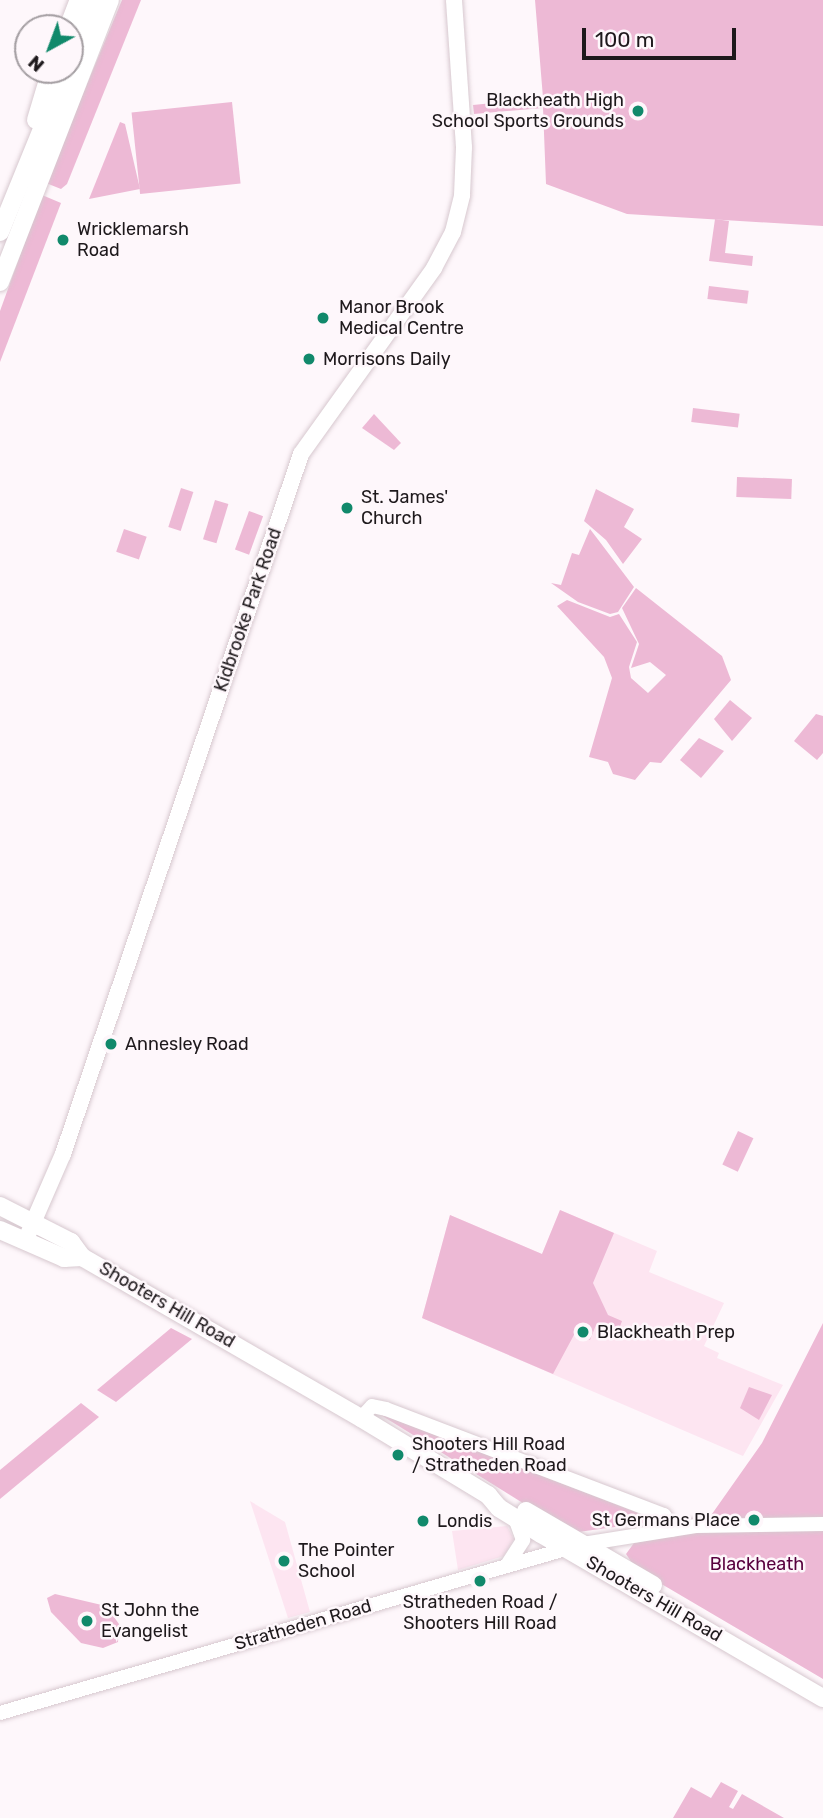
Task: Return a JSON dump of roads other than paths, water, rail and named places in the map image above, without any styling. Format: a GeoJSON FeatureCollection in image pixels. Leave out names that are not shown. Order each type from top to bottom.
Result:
{"type":"FeatureCollection","features":[{"type":"Feature","properties":{"kind":"highway"},"geometry":{"type":"LineString","coordinates":[[84,25],[94,0]]}},
{"type":"Feature","properties":{"kind":"highway"},"geometry":{"type":"LineString","coordinates":[[0,282],[110,0]]}},
{"type":"Feature","properties":{"kind":"highway"},"geometry":{"type":"LineString","coordinates":[[16,191],[47,84]]}},
{"type":"Feature","properties":{"kind":"highway"},"geometry":{"type":"LineString","coordinates":[[0,232],[60,84]]}},
{"type":"Feature","properties":{"kind":"highway","name":"Shooters Hill Road"},"geometry":{"type":"LineString","coordinates":[[0,1206],[71,1242],[82,1256],[361,1418],[488,1495],[515,1518],[627,1569],[823,1684]]}},
{"type":"Feature","properties":{"kind":"highway","name":"Shooters Hill Road"},"geometry":{"type":"LineString","coordinates":[[0,1230],[26,1239],[64,1258],[82,1256]]}},
{"type":"Feature","properties":{"kind":"highway","name":"Shooters Hill Road"},"geometry":{"type":"LineString","coordinates":[[488,1495],[505,1498],[570,1542],[823,1698]]}},
{"type":"Feature","properties":{"kind":"main road","name":"Kidbrooke Park Road"},"geometry":{"type":"LineString","coordinates":[[26,1239],[63,1154],[301,454],[434,268],[453,232],[464,168],[454,0]]}},
{"type":"Feature","properties":{"kind":"main road"},"geometry":{"type":"LineString","coordinates":[[361,1418],[372,1406],[386,1409],[664,1515],[673,1530]]}},
{"type":"Feature","properties":{"kind":"main road"},"geometry":{"type":"LineString","coordinates":[[506,1566],[522,1543],[515,1518]]}},
{"type":"Feature","properties":{"kind":"main road","name":"Stratheden Road"},"geometry":{"type":"LineString","coordinates":[[0,1713],[506,1566],[570,1542],[630,1538],[673,1530],[823,1524]]}},
{"type":"Feature","properties":{"kind":"main road"},"geometry":{"type":"LineString","coordinates":[[627,1569],[622,1553],[630,1538]]}},
{"type":"Feature","properties":{"kind":"place","name":"Blackheath High School Sports Grounds"},"geometry":{"type":"Point","coordinates":[638,111]}},
{"type":"Feature","properties":{"kind":"place","name":"Wricklemarsh Road"},"geometry":{"type":"Point","coordinates":[63,240]}},
{"type":"Feature","properties":{"kind":"place","name":"Manor Brook Medical Centre"},"geometry":{"type":"Point","coordinates":[323,318]}},
{"type":"Feature","properties":{"kind":"place","name":"Morrisons Daily"},"geometry":{"type":"Point","coordinates":[309,359]}},
{"type":"Feature","properties":{"kind":"place","name":"St. James' Church"},"geometry":{"type":"Point","coordinates":[347,508]}},
{"type":"Feature","properties":{"kind":"place","name":"Annesley Road"},"geometry":{"type":"Point","coordinates":[111,1044]}},
{"type":"Feature","properties":{"kind":"place","name":"Blackheath Prep"},"geometry":{"type":"Point","coordinates":[583,1332]}},
{"type":"Feature","properties":{"kind":"place","name":"Shooters Hill Road / Stratheden Road"},"geometry":{"type":"Point","coordinates":[398,1455]}},
{"type":"Feature","properties":{"kind":"place","name":"St Germans Place"},"geometry":{"type":"Point","coordinates":[754,1520]}},
{"type":"Feature","properties":{"kind":"place","name":"Londis"},"geometry":{"type":"Point","coordinates":[423,1521]}},
{"type":"Feature","properties":{"kind":"place","name":"The Pointer School"},"geometry":{"type":"Point","coordinates":[284,1561]}},
{"type":"Feature","properties":{"kind":"place","name":"Stratheden Road / Shooters Hill Road"},"geometry":{"type":"Point","coordinates":[480,1581]}},
{"type":"Feature","properties":{"kind":"place","name":"St John the Evangelist"},"geometry":{"type":"Point","coordinates":[87,1621]}},
{"type":"Feature","properties":{"kind":"park label","name":"Blackheath"},"geometry":{"type":"Point","coordinates":[757,1564]}}]}
